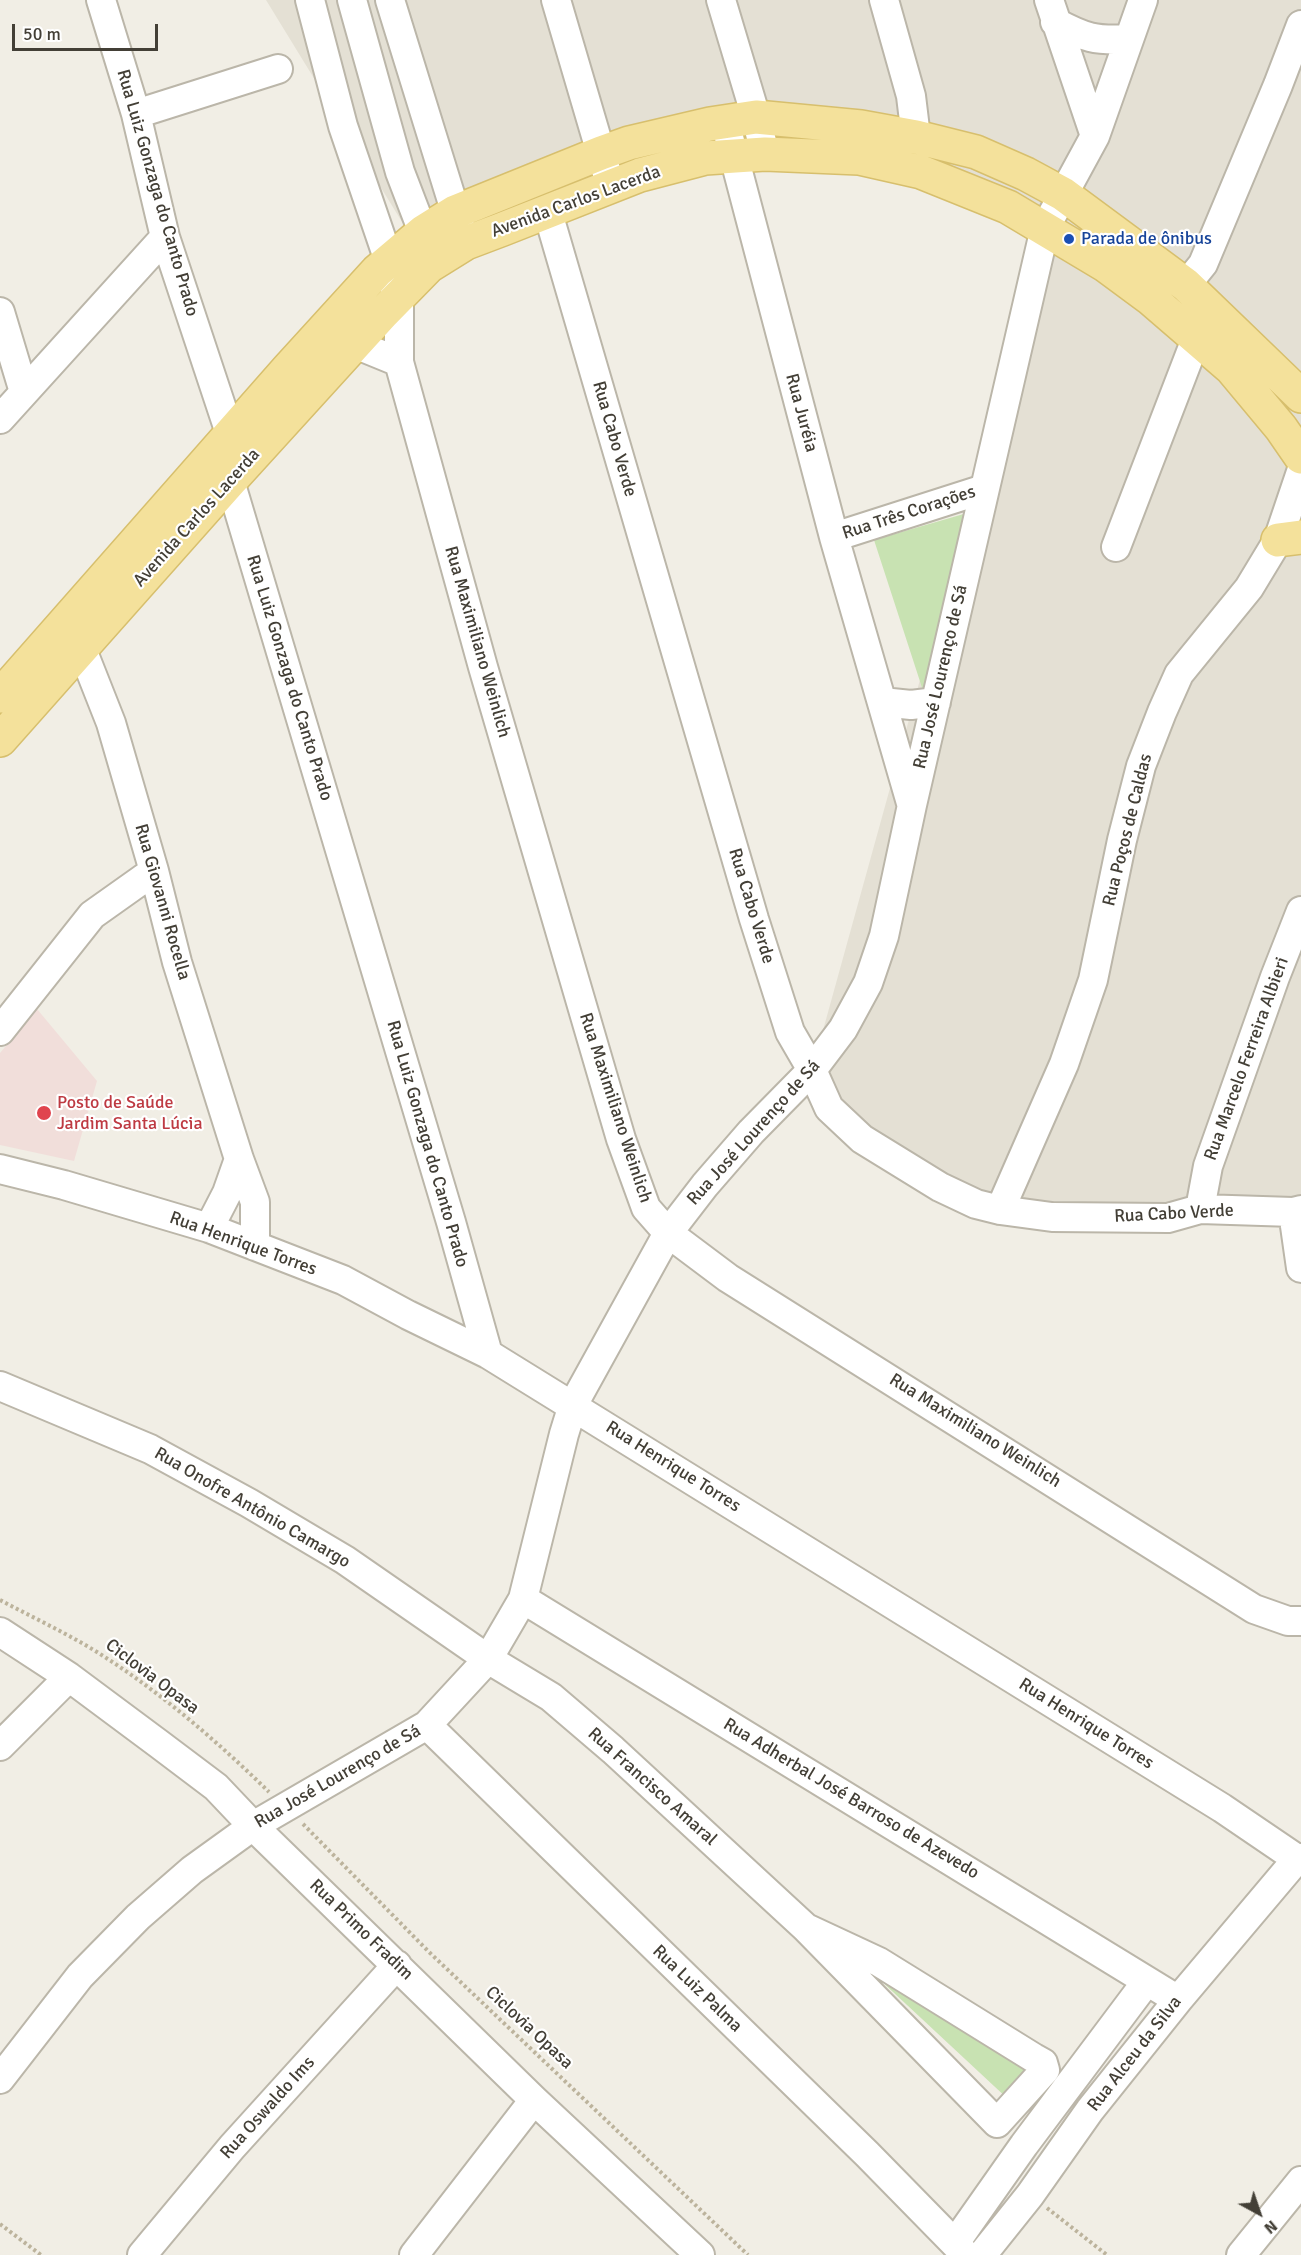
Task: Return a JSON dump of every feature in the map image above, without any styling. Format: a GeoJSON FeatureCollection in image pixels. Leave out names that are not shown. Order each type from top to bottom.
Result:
{"type":"FeatureCollection","features":[{"type":"Feature","properties":{"kind":"main road","name":"Avenida Carlos Lacerda"},"geometry":{"type":"LineString","coordinates":[[0,740],[230,433],[389,261],[423,232],[455,212],[629,143],[740,119],[861,127],[916,136],[976,153],[1026,174],[1063,194],[1186,285],[1299,392]]}},
{"type":"Feature","properties":{"kind":"main road","name":"Avenida Carlos Lacerda"},"geometry":{"type":"LineString","coordinates":[[0,696],[83,631],[231,481],[429,266],[466,243],[548,213],[640,175],[705,158],[749,155],[859,158],[921,172],[1008,207],[1105,265],[1150,299],[1231,368],[1281,428],[1301,457]]}},
{"type":"Feature","properties":{"kind":"street","name":"Rua Luiz Gonzaga do Canto Prado"},"geometry":{"type":"LineString","coordinates":[[101,0],[136,114],[165,237],[230,433],[231,481],[448,1210],[488,1354]]}},
{"type":"Feature","properties":{"kind":"street"},"geometry":{"type":"LineString","coordinates":[[310,0],[343,126],[392,273],[391,291],[318,373],[311,392]]}},
{"type":"Feature","properties":{"kind":"street"},"geometry":{"type":"LineString","coordinates":[[352,0],[400,172],[423,232]]}},
{"type":"Feature","properties":{"kind":"street"},"geometry":{"type":"LineString","coordinates":[[390,0],[466,243]]}},
{"type":"Feature","properties":{"kind":"street"},"geometry":{"type":"LineString","coordinates":[[556,0],[611,187]]}},
{"type":"Feature","properties":{"kind":"street","name":"Rua Juréia"},"geometry":{"type":"LineString","coordinates":[[721,0],[740,119],[834,537],[912,805]]}},
{"type":"Feature","properties":{"kind":"street"},"geometry":{"type":"LineString","coordinates":[[884,0],[911,96],[916,136]]}},
{"type":"Feature","properties":{"kind":"street","name":"Rua José Lourenço de Sá"},"geometry":{"type":"LineString","coordinates":[[0,2079],[80,1976],[138,1917],[192,1870],[253,1826],[427,1725],[488,1659],[523,1599],[573,1405],[668,1233],[705,1185],[751,1132],[812,1070],[843,1029],[868,983],[884,936],[1045,228],[1095,136],[1143,0]]}},
{"type":"Feature","properties":{"kind":"street"},"geometry":{"type":"LineString","coordinates":[[1052,11],[1081,36],[1101,40],[1129,39]]}},
{"type":"Feature","properties":{"kind":"street"},"geometry":{"type":"LineString","coordinates":[[1052,11],[1095,136]]}},
{"type":"Feature","properties":{"kind":"street"},"geometry":{"type":"LineString","coordinates":[[1186,285],[1203,264],[1301,25]]}},
{"type":"Feature","properties":{"kind":"street"},"geometry":{"type":"LineString","coordinates":[[136,114],[278,69]]}},
{"type":"Feature","properties":{"kind":"street","name":"Rua Cabo Verde"},"geometry":{"type":"LineString","coordinates":[[548,213],[753,919],[790,1032],[812,1070],[829,1108],[862,1139],[940,1187],[976,1204],[1000,1210],[1052,1217],[1168,1218],[1200,1209],[1297,1211]]}},
{"type":"Feature","properties":{"kind":"street"},"geometry":{"type":"LineString","coordinates":[[0,418],[165,237]]}},
{"type":"Feature","properties":{"kind":"street","name":"Rua Maximiliano Weinlich"},"geometry":{"type":"LineString","coordinates":[[399,296],[399,362],[483,667],[621,1139],[646,1208],[668,1233],[728,1278],[1254,1609],[1288,1621],[1301,1621]]}},
{"type":"Feature","properties":{"kind":"street"},"geometry":{"type":"LineString","coordinates":[[0,312],[24,392]]}},
{"type":"Feature","properties":{"kind":"street"},"geometry":{"type":"LineString","coordinates":[[1116,547],[1196,339]]}},
{"type":"Feature","properties":{"kind":"street"},"geometry":{"type":"LineString","coordinates":[[355,344],[399,362]]}},
{"type":"Feature","properties":{"kind":"street","name":"Rua Poços de Caldas"},"geometry":{"type":"LineString","coordinates":[[1000,1210],[1064,1064],[1093,980],[1122,840],[1141,766],[1162,711],[1179,674],[1289,538],[1301,472]]}},
{"type":"Feature","properties":{"kind":"street","name":"Rua Três Corações"},"geometry":{"type":"LineString","coordinates":[[834,537],[984,489]]}},
{"type":"Feature","properties":{"kind":"street","name":"Rua Giovanni Rocella"},"geometry":{"type":"LineString","coordinates":[[83,631],[154,871],[177,962],[239,1159],[255,1202],[255,1246]]}},
{"type":"Feature","properties":{"kind":"street"},"geometry":{"type":"LineString","coordinates":[[882,702],[911,705],[936,702]]}},
{"type":"Feature","properties":{"kind":"street"},"geometry":{"type":"LineString","coordinates":[[0,1031],[92,915],[154,871]]}},
{"type":"Feature","properties":{"kind":"street","name":"Rua Marcelo Ferreira Albieri"},"geometry":{"type":"LineString","coordinates":[[1200,1209],[1208,1166],[1275,977],[1301,911]]}},
{"type":"Feature","properties":{"kind":"street"},"geometry":{"type":"LineString","coordinates":[[209,1228],[227,1193],[239,1159]]}},
{"type":"Feature","properties":{"kind":"street","name":"Rua Henrique Torres"},"geometry":{"type":"LineString","coordinates":[[0,1169],[64,1185],[209,1228],[343,1280],[488,1354],[1299,1858]]}},
{"type":"Feature","properties":{"kind":"street"},"geometry":{"type":"LineString","coordinates":[[1297,1211],[1301,1268]]}},
{"type":"Feature","properties":{"kind":"street","name":"Rua Onofre Antônio Camargo"},"geometry":{"type":"LineString","coordinates":[[0,1386],[150,1449],[249,1503],[345,1560],[488,1659]]}},
{"type":"Feature","properties":{"kind":"street","name":"Rua Adherbal José Barroso de Azevedo"},"geometry":{"type":"LineString","coordinates":[[523,1599],[1178,2000]]}},
{"type":"Feature","properties":{"kind":"street","name":"Rua Primo Fradim"},"geometry":{"type":"LineString","coordinates":[[0,1632],[69,1677],[216,1787],[253,1826],[534,2100],[700,2255]]}},
{"type":"Feature","properties":{"kind":"street","name":"Rua Francisco Amaral"},"geometry":{"type":"LineString","coordinates":[[488,1659],[551,1697],[613,1750],[806,1928],[997,2123],[1024,2145]]}},
{"type":"Feature","properties":{"kind":"street"},"geometry":{"type":"LineString","coordinates":[[0,1746],[69,1677]]}},
{"type":"Feature","properties":{"kind":"street","name":"Rua Luiz Palma"},"geometry":{"type":"LineString","coordinates":[[427,1725],[867,2154],[960,2249]]}},
{"type":"Feature","properties":{"kind":"street","name":"Rua Alceu da Silva"},"geometry":{"type":"LineString","coordinates":[[982,2255],[1030,2195],[1090,2110],[1178,2000],[1299,1858]]}},
{"type":"Feature","properties":{"kind":"street","name":"Rua Francisco Amaral"},"geometry":{"type":"LineString","coordinates":[[806,1928],[879,1962],[1043,2064],[1045,2070],[997,2123]]}},
{"type":"Feature","properties":{"kind":"street","name":"Rua Oswaldo Ims"},"geometry":{"type":"LineString","coordinates":[[142,2255],[232,2147],[397,1965]]}},
{"type":"Feature","properties":{"kind":"street"},"geometry":{"type":"LineString","coordinates":[[960,2249],[1024,2145],[1147,1981]]}},
{"type":"Feature","properties":{"kind":"street"},"geometry":{"type":"LineString","coordinates":[[414,2255],[534,2100]]}},
{"type":"Feature","properties":{"kind":"street"},"geometry":{"type":"LineString","coordinates":[[1241,2255],[1301,2181]]}},
{"type":"Feature","properties":{"kind":"path","name":"Ciclovia Opasa"},"geometry":{"type":"LineString","coordinates":[[0,1600],[99,1653],[192,1723],[274,1796]]}},
{"type":"Feature","properties":{"kind":"path","name":"Ciclovia Opasa"},"geometry":{"type":"LineString","coordinates":[[296,1816],[429,1952],[748,2255]]}},
{"type":"Feature","properties":{"kind":"path"},"geometry":{"type":"LineString","coordinates":[[1030,2195],[1107,2255]]}},
{"type":"Feature","properties":{"kind":"path"},"geometry":{"type":"LineString","coordinates":[[0,2224],[41,2255]]}},
{"type":"Feature","properties":{"kind":"shaded area"},"geometry":{"type":"Polygon","coordinates":[[[266,0],[1301,0],[1301,1209],[1069,1217],[910,1170],[829,1108],[812,1070],[1045,228],[859,158],[733,156],[429,266],[266,0]]]}},
{"type":"Feature","properties":{"kind":"shaded area","name":"Posto de Saúde Jardim Santa Lúcia"},"geometry":{"type":"Polygon","coordinates":[[[37,1009],[97,1081],[74,1161],[0,1145],[0,1053],[37,1009]]]}},
{"type":"Feature","properties":{"kind":"green space"},"geometry":{"type":"Polygon","coordinates":[[[974,511],[928,706],[874,540],[974,511]]]}},
{"type":"Feature","properties":{"kind":"green space"},"geometry":{"type":"Polygon","coordinates":[[[878,1978],[1041,2066],[1009,2100],[878,1978]]]}},
{"type":"Feature","properties":{"kind":"place","name":"Parada de ônibus"},"geometry":{"type":"Point","coordinates":[1069,239]}},
{"type":"Feature","properties":{"kind":"place","name":"Posto de Saúde Jardim Santa Lúcia"},"geometry":{"type":"Point","coordinates":[44,1113]}}]}
